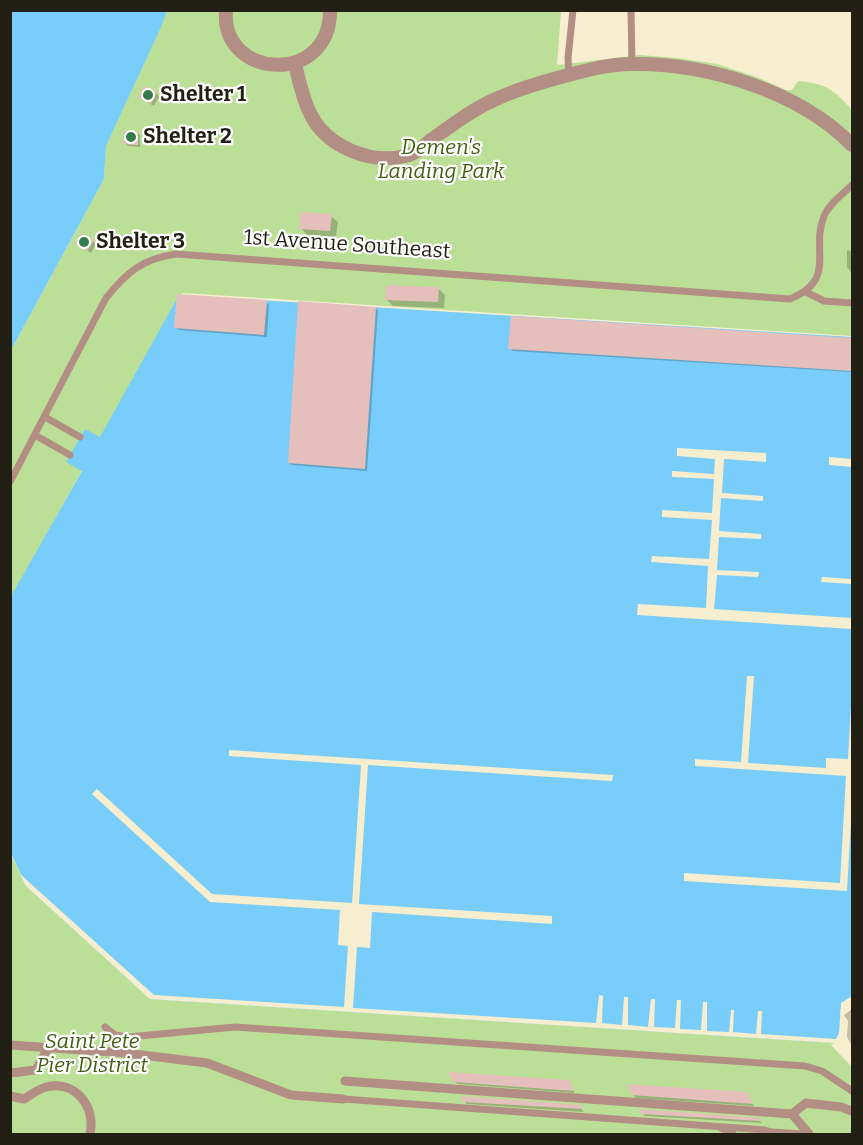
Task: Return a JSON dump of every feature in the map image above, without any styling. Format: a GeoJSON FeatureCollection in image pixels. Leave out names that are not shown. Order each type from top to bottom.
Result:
{"type":"FeatureCollection","features":[{"type":"Feature","properties":{"kind":"street"},"geometry":{"type":"LineString","coordinates":[[226,10],[232,39],[248,57],[271,66],[295,64],[306,58],[323,42],[328,31],[330,10]]}},
{"type":"Feature","properties":{"kind":"street"},"geometry":{"type":"LineString","coordinates":[[295,64],[310,114],[324,132],[342,146],[362,156],[386,158],[411,155],[495,99],[589,68],[632,64],[715,74],[761,89],[805,108],[852,145]]}},
{"type":"Feature","properties":{"kind":"street"},"geometry":{"type":"LineString","coordinates":[[10,1045],[126,1053],[207,1063],[291,1095],[343,1099]]}},
{"type":"Feature","properties":{"kind":"street"},"geometry":{"type":"LineString","coordinates":[[10,1073],[36,1070],[48,1048]]}},
{"type":"Feature","properties":{"kind":"street"},"geometry":{"type":"LineString","coordinates":[[345,1081],[792,1114],[806,1103],[841,1107],[852,1111]]}},
{"type":"Feature","properties":{"kind":"street"},"geometry":{"type":"LineString","coordinates":[[10,1096],[24,1099],[43,1088],[51,1087],[70,1090],[87,1102],[92,1124],[90,1134]]}},
{"type":"Feature","properties":{"kind":"street"},"geometry":{"type":"LineString","coordinates":[[792,1114],[809,1134]]}},
{"type":"Feature","properties":{"kind":"lane"},"geometry":{"type":"LineString","coordinates":[[569,75],[568,58],[573,10]]}},
{"type":"Feature","properties":{"kind":"lane"},"geometry":{"type":"LineString","coordinates":[[631,10],[632,64]]}},
{"type":"Feature","properties":{"kind":"lane"},"geometry":{"type":"LineString","coordinates":[[852,185],[824,215],[819,269],[815,283],[806,292],[824,301],[852,303]]}},
{"type":"Feature","properties":{"kind":"lane","name":"1st Avenue Southeast"},"geometry":{"type":"LineString","coordinates":[[10,482],[106,298],[121,280],[156,256],[176,254],[790,299],[806,292]]}},
{"type":"Feature","properties":{"kind":"lane"},"geometry":{"type":"LineString","coordinates":[[45,417],[81,437]]}},
{"type":"Feature","properties":{"kind":"lane"},"geometry":{"type":"LineString","coordinates":[[35,435],[70,455]]}},
{"type":"Feature","properties":{"kind":"lane"},"geometry":{"type":"LineString","coordinates":[[105,1028],[115,1035],[128,1037],[235,1027],[805,1066],[822,1071],[852,1091]]}},
{"type":"Feature","properties":{"kind":"lane"},"geometry":{"type":"LineString","coordinates":[[343,1099],[803,1134]]}},
{"type":"Feature","properties":{"kind":"lane"},"geometry":{"type":"LineString","coordinates":[[713,1126],[733,1134]]}},
{"type":"Feature","properties":{"kind":"green space","name":"Demen's Landing Park"},"geometry":{"type":"Polygon","coordinates":[[[167,11],[561,11],[557,65],[640,55],[678,58],[717,64],[757,77],[786,90],[792,90],[798,81],[823,86],[840,97],[852,110],[852,336],[183,293],[179,296],[11,598],[11,350],[104,179],[106,146],[167,11]]]}},
{"type":"Feature","properties":{"kind":"green space","name":"Saint Pete Pier District"},"geometry":{"type":"Polygon","coordinates":[[[10,853],[26,886],[150,999],[834,1043],[831,1045],[852,1067],[852,1134],[11,1134],[10,853]]]}},
{"type":"Feature","properties":{"kind":"water"},"geometry":{"type":"Polygon","coordinates":[[[11,10],[167,11],[106,146],[104,179],[11,350],[11,10]]]}},
{"type":"Feature","properties":{"kind":"water"},"geometry":{"type":"Polygon","coordinates":[[[179,295],[852,337],[852,996],[841,1003],[839,1033],[834,1043],[150,999],[26,886],[11,853],[10,598],[82,471],[66,462],[85,429],[100,437],[179,295]]]}},
{"type":"Feature","properties":{"kind":"pier"},"geometry":{"type":"Polygon","coordinates":[[[677,448],[766,453],[766,462],[724,459],[722,493],[763,496],[763,501],[721,498],[719,531],[761,534],[761,539],[719,537],[717,570],[759,572],[758,577],[717,575],[714,609],[852,618],[852,629],[637,615],[638,604],[706,608],[708,566],[651,562],[652,556],[709,559],[712,520],[662,517],[662,510],[712,513],[714,479],[672,477],[672,471],[714,474],[715,459],[677,456],[677,448]]]}},
{"type":"Feature","properties":{"kind":"pier"},"geometry":{"type":"Polygon","coordinates":[[[829,457],[852,459],[852,467],[829,465],[829,457]]]}},
{"type":"Feature","properties":{"kind":"pier"},"geometry":{"type":"Polygon","coordinates":[[[822,577],[852,579],[852,584],[821,582],[822,577]]]}},
{"type":"Feature","properties":{"kind":"pier"},"geometry":{"type":"Polygon","coordinates":[[[747,676],[754,676],[748,763],[826,768],[826,758],[848,759],[852,688],[852,803],[847,891],[684,881],[684,873],[840,883],[846,776],[695,766],[695,759],[741,762],[747,676]]]}},
{"type":"Feature","properties":{"kind":"pier"},"geometry":{"type":"Polygon","coordinates":[[[229,750],[613,775],[612,781],[368,765],[359,904],[552,916],[552,924],[372,912],[370,948],[357,947],[353,1008],[596,1023],[599,995],[603,996],[602,1023],[622,1025],[624,997],[628,997],[628,1025],[648,1027],[651,999],[655,999],[654,1027],[675,1028],[677,1000],[681,1000],[680,1029],[701,1030],[703,1002],[707,1002],[707,1031],[729,1032],[731,1010],[734,1010],[733,1032],[756,1034],[758,1011],[762,1011],[761,1034],[836,1039],[834,1043],[150,999],[26,886],[20,874],[154,995],[344,1007],[348,946],[338,945],[340,910],[210,902],[92,794],[97,789],[212,894],[352,903],[361,765],[229,756],[229,750]]]}},
{"type":"Feature","properties":{"kind":"building","name":"Shelter 1"},"geometry":{"type":"Polygon","coordinates":[[[144,86],[157,92],[151,104],[138,98],[144,86]]]}},
{"type":"Feature","properties":{"kind":"building","name":"Shelter 2"},"geometry":{"type":"Polygon","coordinates":[[[124,131],[138,131],[138,145],[123,144],[124,131]]]}},
{"type":"Feature","properties":{"kind":"building"},"geometry":{"type":"Polygon","coordinates":[[[301,212],[332,214],[330,231],[299,229],[301,212]]]}},
{"type":"Feature","properties":{"kind":"building","name":"Shelter 3"},"geometry":{"type":"Polygon","coordinates":[[[81,233],[94,240],[87,251],[75,244],[81,233]]]}},
{"type":"Feature","properties":{"kind":"building"},"geometry":{"type":"Polygon","coordinates":[[[386,285],[439,287],[438,302],[385,300],[386,285]]]}},
{"type":"Feature","properties":{"kind":"building"},"geometry":{"type":"Polygon","coordinates":[[[177,294],[267,300],[264,335],[174,328],[177,294]]]}},
{"type":"Feature","properties":{"kind":"building"},"geometry":{"type":"Polygon","coordinates":[[[298,301],[376,307],[365,469],[288,463],[298,301]]]}},
{"type":"Feature","properties":{"kind":"building"},"geometry":{"type":"Polygon","coordinates":[[[511,316],[852,338],[852,371],[508,349],[511,316]]]}},
{"type":"Feature","properties":{"kind":"building"},"geometry":{"type":"Polygon","coordinates":[[[448,1072],[569,1080],[574,1091],[453,1082],[448,1072]]]}},
{"type":"Feature","properties":{"kind":"building"},"geometry":{"type":"Polygon","coordinates":[[[626,1084],[747,1092],[753,1104],[632,1095],[626,1084]]]}},
{"type":"Feature","properties":{"kind":"building"},"geometry":{"type":"Polygon","coordinates":[[[460,1096],[581,1105],[583,1109],[463,1102],[460,1096]]]}},
{"type":"Feature","properties":{"kind":"building"},"geometry":{"type":"Polygon","coordinates":[[[639,1109],[760,1118],[761,1121],[641,1114],[639,1109]]]}},
{"type":"Feature","properties":{"kind":"place","name":"Shelter 1"},"geometry":{"type":"Point","coordinates":[148,95]}},
{"type":"Feature","properties":{"kind":"place","name":"Shelter 2"},"geometry":{"type":"Point","coordinates":[131,137]}},
{"type":"Feature","properties":{"kind":"place","name":"Shelter 3"},"geometry":{"type":"Point","coordinates":[84,242]}}]}
